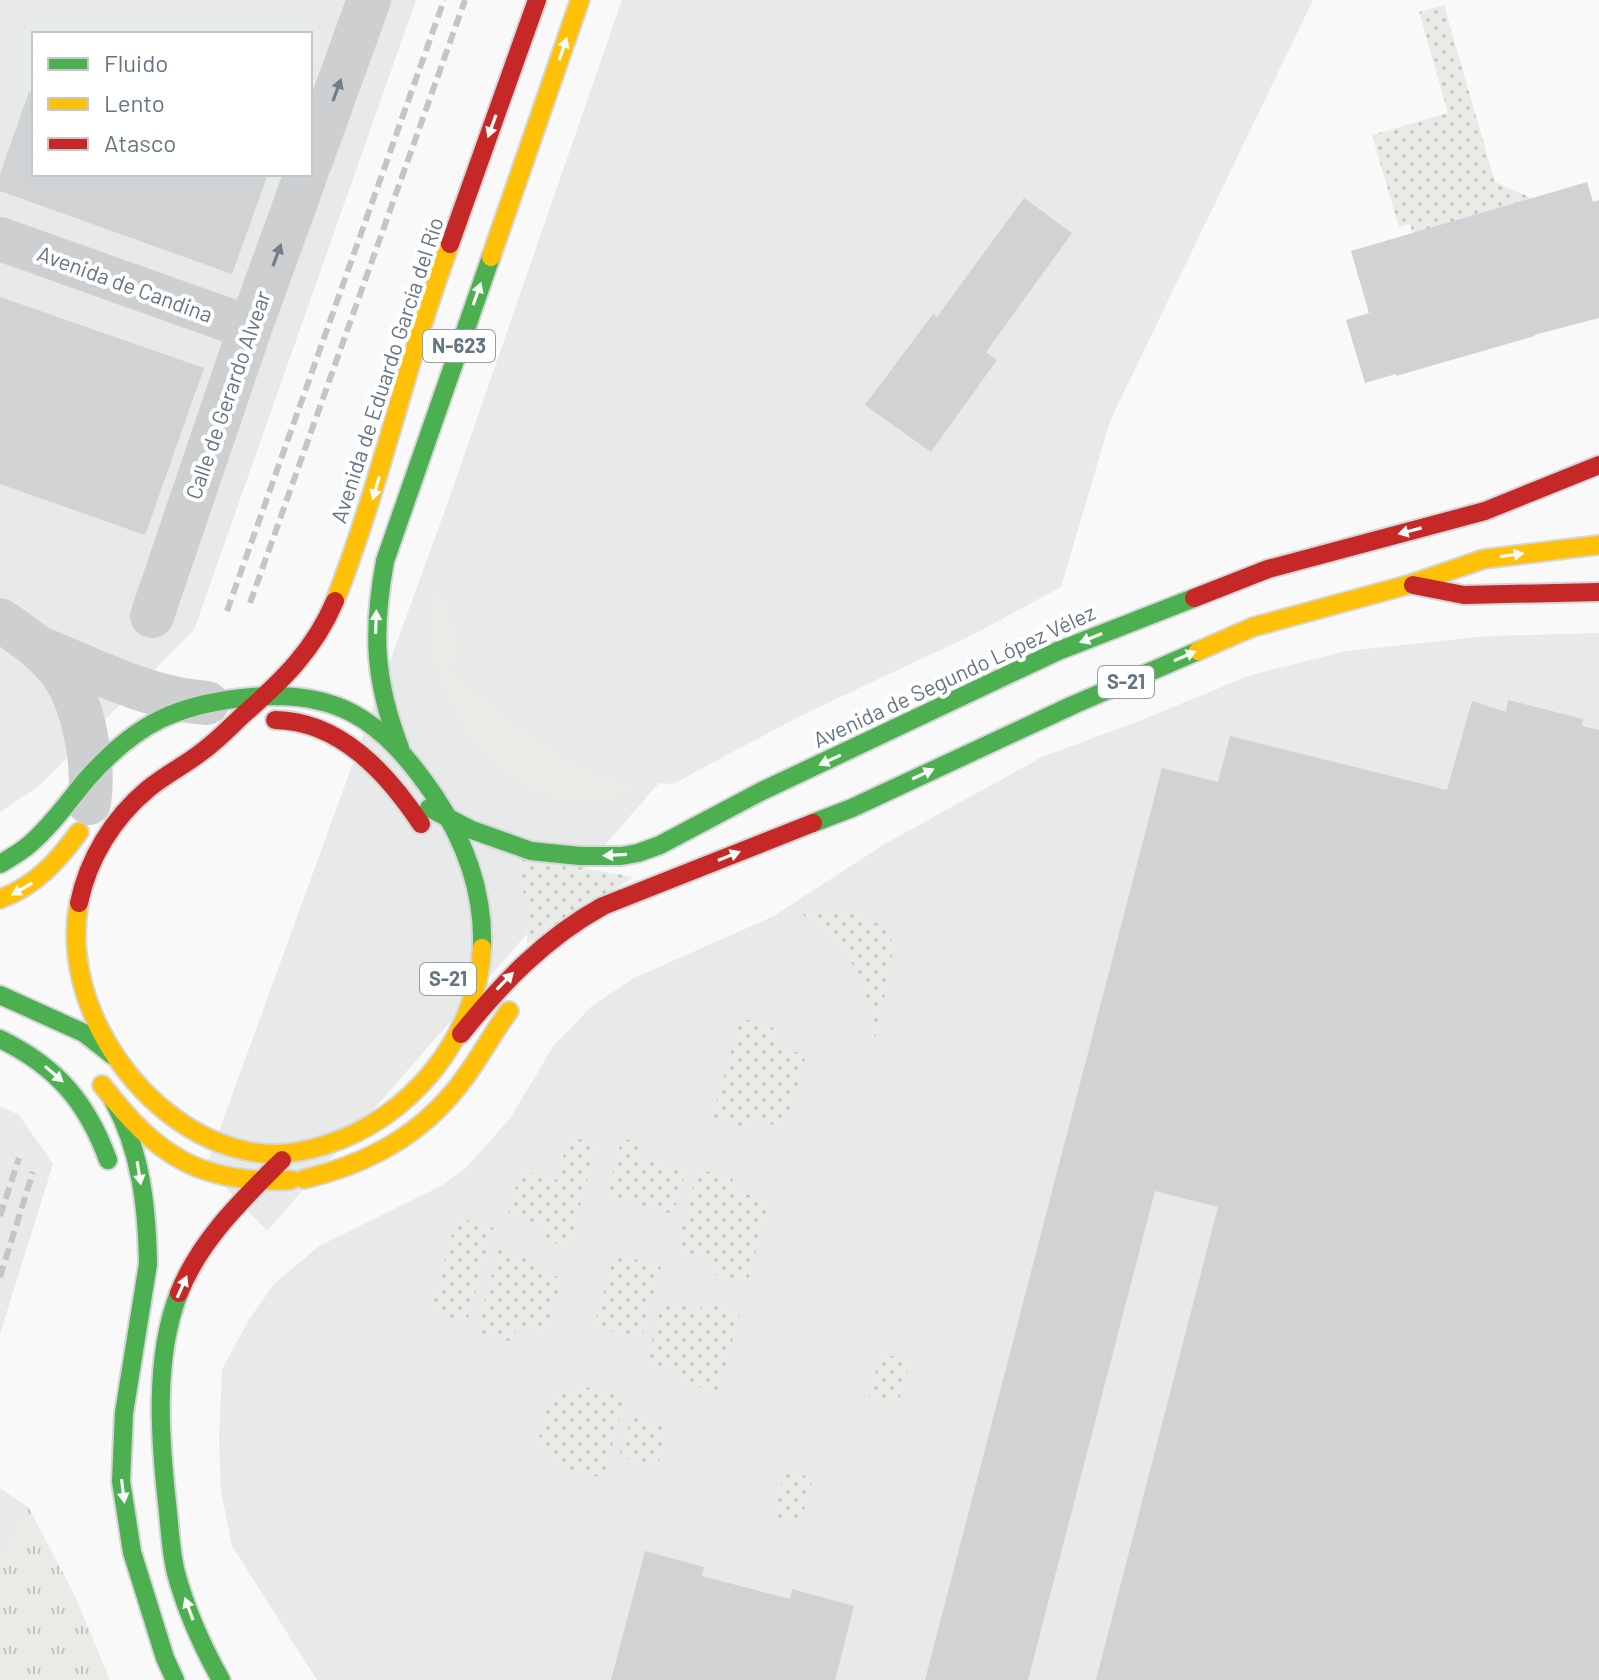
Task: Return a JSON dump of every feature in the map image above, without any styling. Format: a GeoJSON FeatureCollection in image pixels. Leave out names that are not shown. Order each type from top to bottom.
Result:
{"type":"FeatureCollection","features":[{"type":"Feature","properties":{"kind":"main road","name":"Avenida de Eduardo García del Río"},"geometry":{"type":"LineString","coordinates":[[215,715],[268,694],[308,650],[337,596],[372,503],[428,305],[537,0]]}},
{"type":"Feature","properties":{"kind":"main road","name":"N-623"},"geometry":{"type":"LineString","coordinates":[[382,699],[375,618],[385,561],[580,0]]}},
{"type":"Feature","properties":{"kind":"main road","name":"N-623"},"geometry":{"type":"LineString","coordinates":[[353,495],[428,305]]}},
{"type":"Feature","properties":{"kind":"main road","name":"Avenida de Segundo López Vélez"},"geometry":{"type":"LineString","coordinates":[[450,820],[531,851],[580,856],[638,853],[1058,651],[1268,569],[1485,511],[1599,465]]}},
{"type":"Feature","properties":{"kind":"main road","name":"Avenida de Segundo López Vélez"},"geometry":{"type":"LineString","coordinates":[[1485,511],[1556,503]]}},
{"type":"Feature","properties":{"kind":"main road","name":"S-21"},"geometry":{"type":"LineString","coordinates":[[215,715],[204,751],[158,780],[116,820],[95,856],[80,895],[75,951],[88,1007],[98,1028],[120,1061],[159,1105],[200,1133],[242,1151],[266,1154],[290,1152],[331,1143],[394,1109],[423,1083],[495,991],[516,970],[559,932],[582,917],[635,892],[852,808],[1073,705],[1253,627],[1411,584],[1484,559],[1599,545]]}},
{"type":"Feature","properties":{"kind":"main road","name":"S-21"},"geometry":{"type":"LineString","coordinates":[[1411,584],[1464,595],[1599,592]]}},
{"type":"Feature","properties":{"kind":"main road"},"geometry":{"type":"LineString","coordinates":[[215,715],[256,679]]}},
{"type":"Feature","properties":{"kind":"main road","name":"S-21"},"geometry":{"type":"LineString","coordinates":[[215,715],[268,694],[306,695],[345,707],[376,727],[416,768],[460,837],[478,890],[482,954],[473,994],[455,1041]]}},
{"type":"Feature","properties":{"kind":"main road","name":"S-21"},"geometry":{"type":"LineString","coordinates":[[382,699],[400,749]]}},
{"type":"Feature","properties":{"kind":"main road","name":"S-21"},"geometry":{"type":"LineString","coordinates":[[0,899],[28,887],[42,876],[67,848],[84,807],[139,732],[160,720],[215,715],[312,725],[348,746],[422,803],[450,820]]}},
{"type":"Feature","properties":{"kind":"main road","name":"S-21"},"geometry":{"type":"LineString","coordinates":[[370,763],[416,815],[430,842]]}},
{"type":"Feature","properties":{"kind":"main road","name":"S-21"},"geometry":{"type":"LineString","coordinates":[[416,768],[453,795]]}},
{"type":"Feature","properties":{"kind":"main road","name":"S-21"},"geometry":{"type":"LineString","coordinates":[[678,815],[762,791]]}},
{"type":"Feature","properties":{"kind":"main road","name":"S-21"},"geometry":{"type":"LineString","coordinates":[[0,864],[84,807]]}},
{"type":"Feature","properties":{"kind":"main road","name":"S-21"},"geometry":{"type":"LineString","coordinates":[[57,888],[84,807]]}},
{"type":"Feature","properties":{"kind":"main road","name":"S-21"},"geometry":{"type":"LineString","coordinates":[[735,873],[852,808]]}},
{"type":"Feature","properties":{"kind":"main road","name":"S-21"},"geometry":{"type":"LineString","coordinates":[[0,995],[84,1033],[120,1061]]}},
{"type":"Feature","properties":{"kind":"main road"},"geometry":{"type":"LineString","coordinates":[[54,996],[64,1023],[86,1062],[113,1100],[143,1132],[172,1155],[206,1172],[230,1179],[260,1182],[304,1179],[357,1165],[420,1127],[461,1083],[521,996]]}},
{"type":"Feature","properties":{"kind":"main road"},"geometry":{"type":"LineString","coordinates":[[0,1039],[32,1055],[63,1081],[87,1111],[101,1140],[114,1181]]}},
{"type":"Feature","properties":{"kind":"main road"},"geometry":{"type":"LineString","coordinates":[[113,1100],[136,1155],[148,1243],[148,1264],[124,1413]]}},
{"type":"Feature","properties":{"kind":"main road"},"geometry":{"type":"LineString","coordinates":[[280,1200],[360,1130]]}},
{"type":"Feature","properties":{"kind":"main road"},"geometry":{"type":"LineString","coordinates":[[221,1680],[207,1658],[175,1571],[165,1491],[161,1411],[168,1328],[185,1279],[206,1243],[260,1182],[311,1132]]}},
{"type":"Feature","properties":{"kind":"main road"},"geometry":{"type":"LineString","coordinates":[[126,1288],[121,1481],[132,1552],[165,1658],[175,1680]]}},
{"type":"Feature","properties":{"kind":"main road"},"geometry":{"type":"LineString","coordinates":[[164,1362],[197,1297]]}},
{"type":"Feature","properties":{"kind":"street"},"geometry":{"type":"LineString","coordinates":[[312,157],[369,0]]}},
{"type":"Feature","properties":{"kind":"street","name":"Calle de Gerardo Alvear"},"geometry":{"type":"LineString","coordinates":[[152,616],[305,176]]}},
{"type":"Feature","properties":{"kind":"street","name":"Avenida de Candina"},"geometry":{"type":"LineString","coordinates":[[0,239],[250,328]]}},
{"type":"Feature","properties":{"kind":"street"},"geometry":{"type":"LineString","coordinates":[[41,653],[183,701],[215,715]]}},
{"type":"Feature","properties":{"kind":"street"},"geometry":{"type":"LineString","coordinates":[[41,653],[76,700],[90,751],[84,807]]}},
{"type":"Feature","properties":{"kind":"street"},"geometry":{"type":"LineString","coordinates":[[0,840],[39,808],[56,784],[67,758],[62,713],[41,653]]}},
{"type":"Feature","properties":{"kind":"shaded area"},"geometry":{"type":"Polygon","coordinates":[[[0,0],[416,0],[194,630],[39,786],[0,812],[0,0]]]}},
{"type":"Feature","properties":{"kind":"shaded area"},"geometry":{"type":"Polygon","coordinates":[[[622,0],[1313,0],[1110,421],[1061,587],[974,634],[800,716],[673,784],[659,783],[267,1231],[206,1167],[448,502],[622,0]]]}},
{"type":"Feature","properties":{"kind":"shaded area"},"geometry":{"type":"Polygon","coordinates":[[[1599,633],[1599,1680],[317,1680],[232,1546],[221,1491],[219,1439],[222,1370],[248,1321],[274,1284],[319,1246],[439,1187],[465,1169],[511,1117],[554,1045],[592,1006],[634,978],[774,916],[883,845],[1042,757],[1251,675],[1347,651],[1488,636],[1599,633]]]}},
{"type":"Feature","properties":{"kind":"shaded area"},"geometry":{"type":"Polygon","coordinates":[[[0,1106],[19,1115],[53,1164],[0,1334],[0,1106]]]}},
{"type":"Feature","properties":{"kind":"shaded area"},"geometry":{"type":"Polygon","coordinates":[[[0,1488],[29,1508],[0,1565],[0,1488]]]}},
{"type":"Feature","properties":{"kind":"green space"},"geometry":{"type":"Polygon","coordinates":[[[1444,5],[1495,182],[1534,199],[1461,219],[1416,244],[1410,224],[1399,227],[1372,135],[1448,113],[1419,12],[1444,5]]]}},
{"type":"Feature","properties":{"kind":"green space"},"geometry":{"type":"Polygon","coordinates":[[[437,583],[459,648],[450,668],[493,707],[539,741],[589,770],[643,789],[593,800],[552,796],[509,775],[490,758],[458,719],[439,674],[434,640],[437,583]]]}},
{"type":"Feature","properties":{"kind":"green space"},"geometry":{"type":"Polygon","coordinates":[[[514,856],[634,877],[527,944],[525,899],[514,856]]]}},
{"type":"Feature","properties":{"kind":"green space"},"geometry":{"type":"Polygon","coordinates":[[[826,910],[874,921],[892,942],[876,1036],[873,1037],[865,991],[852,964],[835,941],[800,913],[826,910]]]}},
{"type":"Feature","properties":{"kind":"green space"},"geometry":{"type":"Polygon","coordinates":[[[741,1018],[780,1030],[776,1046],[806,1055],[784,1128],[753,1119],[750,1129],[712,1118],[741,1018]]]}},
{"type":"Feature","properties":{"kind":"green space"},"geometry":{"type":"Polygon","coordinates":[[[569,1136],[597,1144],[569,1247],[541,1239],[544,1225],[508,1214],[521,1170],[557,1180],[569,1136]]]}},
{"type":"Feature","properties":{"kind":"green space"},"geometry":{"type":"Polygon","coordinates":[[[622,1138],[642,1144],[638,1158],[686,1171],[673,1214],[607,1195],[622,1138]]]}},
{"type":"Feature","properties":{"kind":"green space"},"geometry":{"type":"Polygon","coordinates":[[[698,1169],[733,1179],[731,1190],[770,1201],[747,1283],[709,1273],[713,1260],[676,1250],[698,1169]]]}},
{"type":"Feature","properties":{"kind":"green space"},"geometry":{"type":"Polygon","coordinates":[[[457,1217],[494,1228],[467,1322],[430,1312],[457,1217]]]}},
{"type":"Feature","properties":{"kind":"green space"},"geometry":{"type":"Polygon","coordinates":[[[499,1250],[535,1260],[533,1270],[562,1278],[546,1334],[517,1325],[512,1342],[476,1331],[499,1250]]]}},
{"type":"Feature","properties":{"kind":"green space"},"geometry":{"type":"Polygon","coordinates":[[[615,1254],[661,1266],[641,1339],[594,1326],[615,1254]]]}},
{"type":"Feature","properties":{"kind":"green space"},"geometry":{"type":"Polygon","coordinates":[[[663,1301],[700,1311],[702,1301],[740,1312],[718,1392],[678,1381],[680,1372],[646,1363],[663,1301]]]}},
{"type":"Feature","properties":{"kind":"green space"},"geometry":{"type":"Polygon","coordinates":[[[881,1353],[910,1361],[898,1404],[869,1397],[881,1353]]]}},
{"type":"Feature","properties":{"kind":"green space"},"geometry":{"type":"Polygon","coordinates":[[[578,1385],[625,1398],[603,1478],[555,1465],[557,1454],[536,1448],[553,1389],[575,1395],[578,1385]]]}},
{"type":"Feature","properties":{"kind":"green space"},"geometry":{"type":"Polygon","coordinates":[[[632,1416],[669,1427],[657,1468],[619,1456],[632,1416]]]}},
{"type":"Feature","properties":{"kind":"green space"},"geometry":{"type":"Polygon","coordinates":[[[785,1470],[813,1478],[800,1524],[773,1516],[785,1470]]]}},
{"type":"Feature","properties":{"kind":"green space"},"geometry":{"type":"Polygon","coordinates":[[[29,1508],[75,1596],[110,1680],[0,1680],[0,1565],[29,1508]]]}},
{"type":"Feature","properties":{"kind":"building"},"geometry":{"type":"Polygon","coordinates":[[[29,92],[32,93],[32,176],[267,176],[232,274],[0,191],[0,174],[29,92]]]}},
{"type":"Feature","properties":{"kind":"building"},"geometry":{"type":"Polygon","coordinates":[[[1587,182],[1593,202],[1599,200],[1599,318],[1365,383],[1346,320],[1369,313],[1351,251],[1587,182]]]}},
{"type":"Feature","properties":{"kind":"building"},"geometry":{"type":"Polygon","coordinates":[[[1024,198],[1072,233],[986,352],[997,360],[931,452],[865,405],[933,314],[937,317],[1024,198]]]}},
{"type":"Feature","properties":{"kind":"building"},"geometry":{"type":"Polygon","coordinates":[[[0,297],[204,368],[145,535],[0,484],[0,297]]]}},
{"type":"Feature","properties":{"kind":"building"},"geometry":{"type":"Polygon","coordinates":[[[1508,700],[1583,719],[1582,726],[1599,730],[1599,1680],[1096,1680],[1218,1207],[1155,1191],[1028,1680],[925,1680],[1162,768],[1218,782],[1230,736],[1447,790],[1472,701],[1506,712],[1508,700]]]}},
{"type":"Feature","properties":{"kind":"building"},"geometry":{"type":"Polygon","coordinates":[[[645,1551],[704,1567],[702,1576],[790,1599],[792,1589],[854,1606],[835,1680],[611,1680],[645,1551]]]}},
{"type":"Feature","properties":{"kind":"railway"},"geometry":{"type":"LineString","coordinates":[[227,611],[444,0]]}},
{"type":"Feature","properties":{"kind":"railway"},"geometry":{"type":"LineString","coordinates":[[250,603],[465,0]]}},
{"type":"Feature","properties":{"kind":"railway"},"geometry":{"type":"LineString","coordinates":[[0,1216],[19,1158]]}},
{"type":"Feature","properties":{"kind":"railway"},"geometry":{"type":"LineString","coordinates":[[0,1277],[33,1172]]}},
{"type":"Feature","properties":{"kind":"traffic: fast"},"geometry":{"type":"LineString","coordinates":[[400,748],[385,700],[378,656],[378,611],[385,561],[491,257]]}},
{"type":"Feature","properties":{"kind":"traffic: fast"},"geometry":{"type":"LineString","coordinates":[[429,808],[472,830],[531,851],[580,856],[638,853],[1058,651],[1194,598]]}},
{"type":"Feature","properties":{"kind":"traffic: fast"},"geometry":{"type":"LineString","coordinates":[[813,823],[1198,651]]}},
{"type":"Feature","properties":{"kind":"traffic: fast"},"geometry":{"type":"LineString","coordinates":[[0,864],[38,837],[102,762],[150,725],[180,711],[221,701],[275,696],[304,698],[354,714],[375,728],[395,746],[434,795],[455,830],[476,887],[482,948]]}},
{"type":"Feature","properties":{"kind":"traffic: fast"},"geometry":{"type":"LineString","coordinates":[[0,995],[84,1033],[112,1055]]}},
{"type":"Feature","properties":{"kind":"traffic: fast"},"geometry":{"type":"LineString","coordinates":[[0,1039],[38,1061],[67,1088],[90,1120],[108,1160]]}},
{"type":"Feature","properties":{"kind":"traffic: fast"},"geometry":{"type":"LineString","coordinates":[[113,1100],[123,1119],[141,1180],[148,1264],[124,1413],[121,1481],[132,1552],[165,1658],[175,1680]]}},
{"type":"Feature","properties":{"kind":"traffic: fast"},"geometry":{"type":"LineString","coordinates":[[179,1293],[165,1345],[161,1401],[171,1542],[185,1601],[221,1680]]}},
{"type":"Feature","properties":{"kind":"traffic: slow"},"geometry":{"type":"LineString","coordinates":[[491,257],[580,0]]}},
{"type":"Feature","properties":{"kind":"traffic: slow"},"geometry":{"type":"LineString","coordinates":[[335,601],[450,244]]}},
{"type":"Feature","properties":{"kind":"traffic: slow"},"geometry":{"type":"LineString","coordinates":[[1198,651],[1253,627],[1411,584],[1484,559],[1599,545]]}},
{"type":"Feature","properties":{"kind":"traffic: slow"},"geometry":{"type":"LineString","coordinates":[[0,899],[13,894],[44,872],[79,832]]}},
{"type":"Feature","properties":{"kind":"traffic: slow"},"geometry":{"type":"LineString","coordinates":[[79,903],[76,943],[82,983],[96,1022],[117,1058],[143,1091],[174,1118],[209,1139],[257,1153],[286,1153],[325,1145],[356,1133],[385,1116],[411,1095],[453,1043],[477,981],[482,948]]}},
{"type":"Feature","properties":{"kind":"traffic: slow"},"geometry":{"type":"LineString","coordinates":[[304,1179],[370,1156],[428,1119],[460,1084],[509,1011]]}},
{"type":"Feature","properties":{"kind":"traffic: slow"},"geometry":{"type":"LineString","coordinates":[[102,1085],[142,1130],[183,1161],[205,1171],[231,1177],[291,1180]]}},
{"type":"Feature","properties":{"kind":"traffic: jam"},"geometry":{"type":"LineString","coordinates":[[450,244],[537,0]]}},
{"type":"Feature","properties":{"kind":"traffic: jam"},"geometry":{"type":"LineString","coordinates":[[1194,598],[1268,569],[1485,511],[1599,465]]}},
{"type":"Feature","properties":{"kind":"traffic: jam"},"geometry":{"type":"LineString","coordinates":[[1413,585],[1464,595],[1599,592]]}},
{"type":"Feature","properties":{"kind":"traffic: jam"},"geometry":{"type":"LineString","coordinates":[[79,903],[89,871],[104,840],[135,800],[214,742],[284,676],[317,635],[335,601]]}},
{"type":"Feature","properties":{"kind":"traffic: jam"},"geometry":{"type":"LineString","coordinates":[[275,720],[320,730],[360,753],[393,786],[421,824]]}},
{"type":"Feature","properties":{"kind":"traffic: jam"},"geometry":{"type":"LineString","coordinates":[[461,1034],[492,997],[543,947],[603,906],[813,823]]}},
{"type":"Feature","properties":{"kind":"traffic: jam"},"geometry":{"type":"LineString","coordinates":[[179,1293],[210,1238],[282,1160]]}}]}
